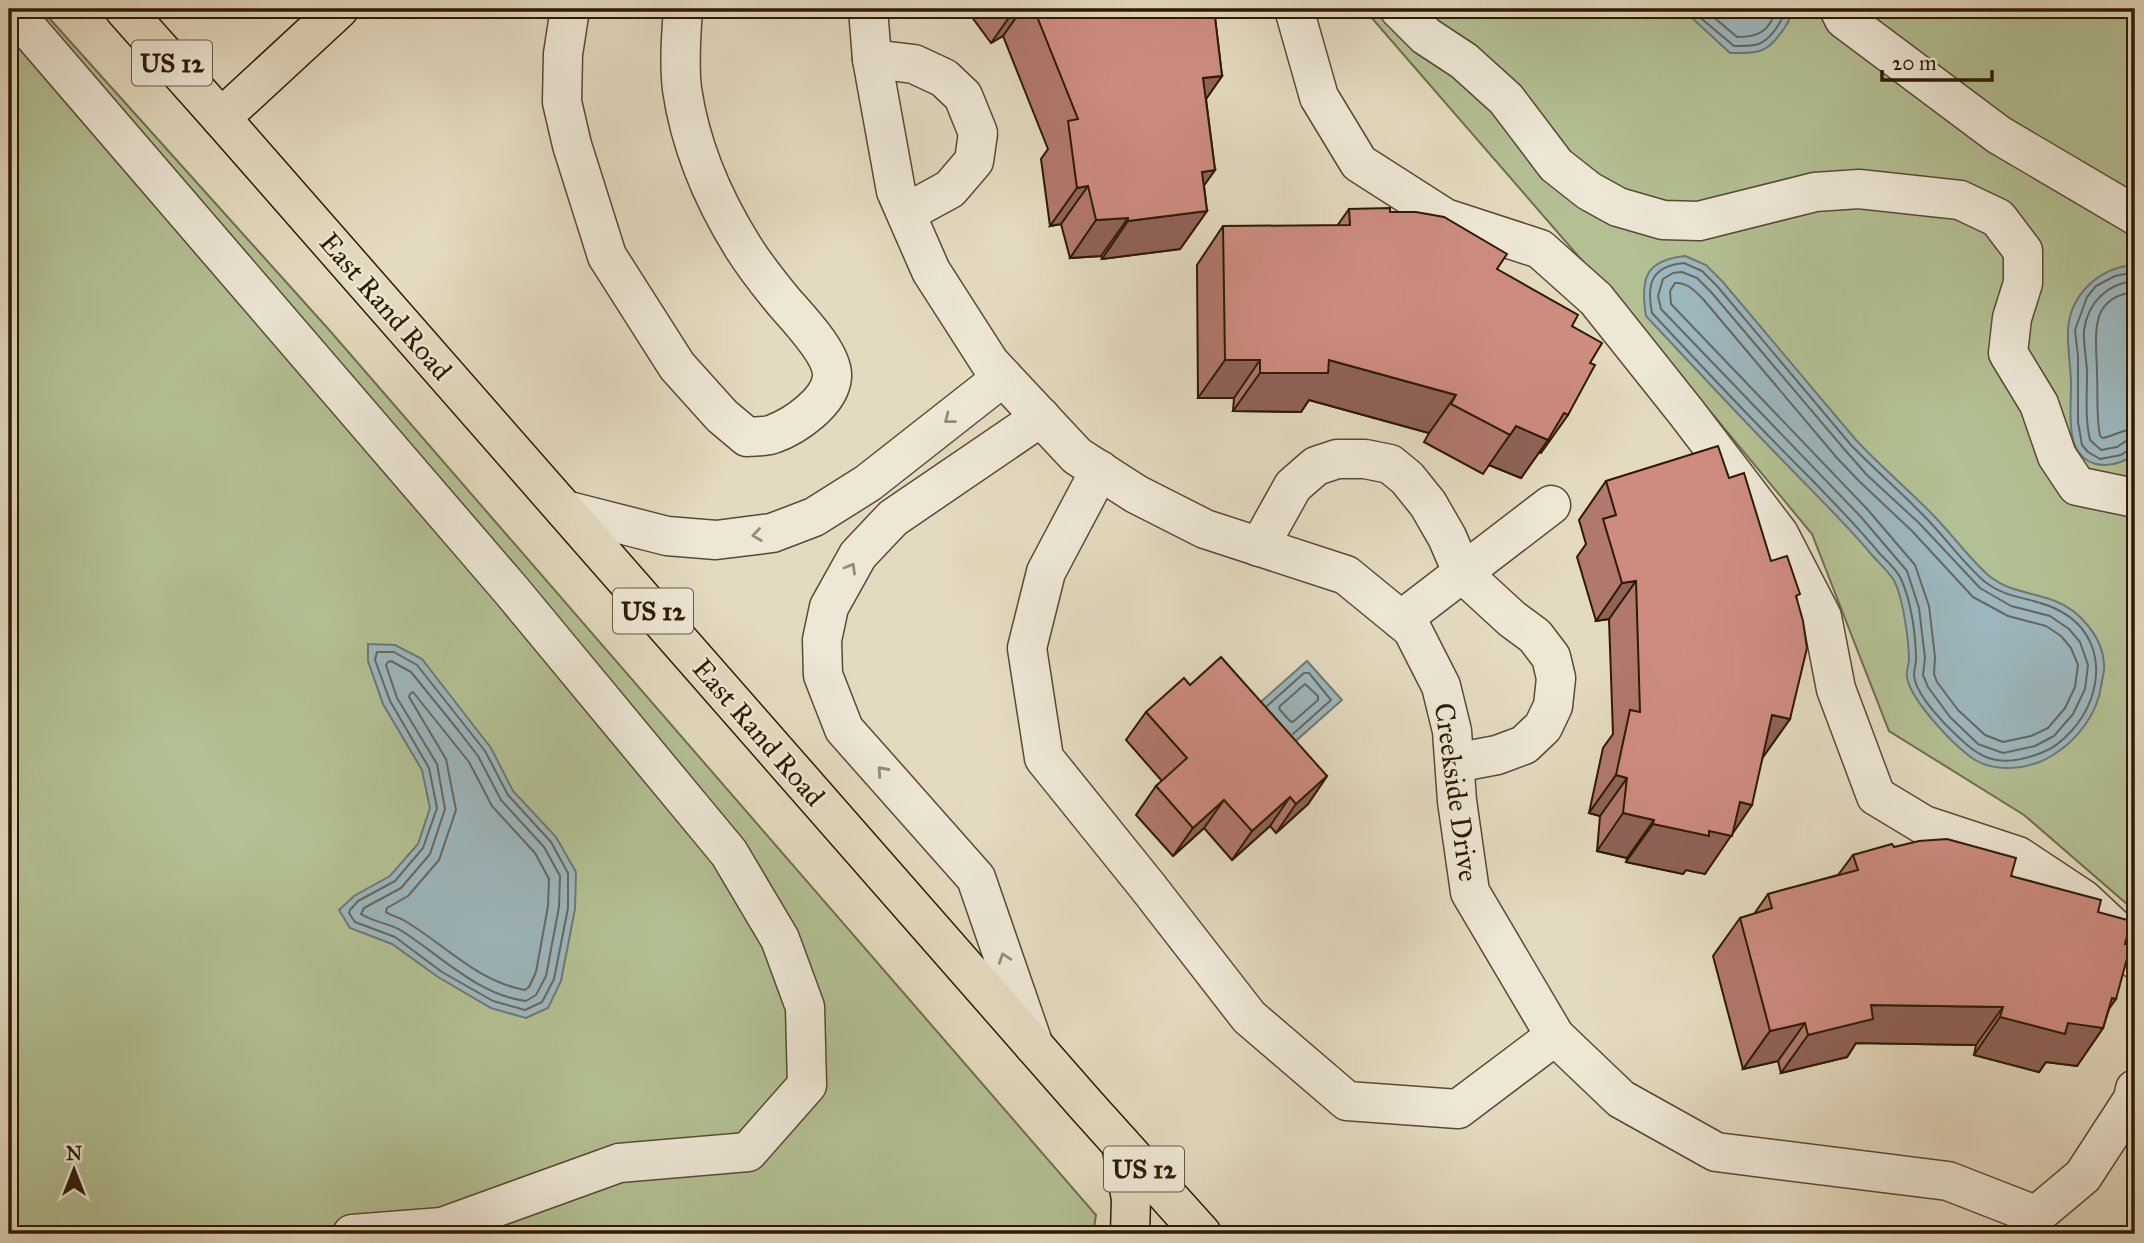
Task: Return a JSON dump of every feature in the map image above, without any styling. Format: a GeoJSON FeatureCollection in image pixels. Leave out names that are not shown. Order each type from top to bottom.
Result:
{"type":"FeatureCollection","features":[{"type":"Feature","properties":{"kind":"main road","name":"East Rand Road"},"geometry":{"type":"LineString","coordinates":[[124,9],[1202,1234]]}},
{"type":"Feature","properties":{"kind":"main road"},"geometry":{"type":"LineString","coordinates":[[221,118],[339,9]]}},
{"type":"Feature","properties":{"kind":"main road"},"geometry":{"type":"LineString","coordinates":[[1121,1144],[1131,1199],[1130,1234]]}},
{"type":"Feature","properties":{"kind":"street"},"geometry":{"type":"LineString","coordinates":[[11,9],[511,590],[729,853],[780,939],[805,1007],[807,1085],[748,1152],[618,1163],[442,1227],[352,1234]]}},
{"type":"Feature","properties":{"kind":"street"},"geometry":{"type":"LineString","coordinates":[[570,9],[563,54],[562,102],[572,145],[607,256],[677,366],[722,416],[747,437],[772,435],[815,408],[826,396],[832,376],[826,356],[809,330],[744,248],[721,208],[691,134],[682,86],[683,9]]}},
{"type":"Feature","properties":{"kind":"street","name":"Creekside Drive"},"geometry":{"type":"LineString","coordinates":[[868,9],[872,59],[895,191],[931,271],[990,363],[1077,456],[1136,494],[1205,529],[1346,575],[1412,629],[1441,687],[1452,731],[1457,801],[1470,892],[1555,1036],[1621,1100],[1716,1152],[1948,1181],[2025,1210],[2028,1229]]}},
{"type":"Feature","properties":{"kind":"street"},"geometry":{"type":"LineString","coordinates":[[1294,9],[1319,97],[1359,163],[1445,218],[1541,249],[1596,299],[1779,534],[1822,617],[1836,689],[1875,796],[1923,825],[2018,856],[2082,899],[2131,944],[2135,959]]}},
{"type":"Feature","properties":{"kind":"street"},"geometry":{"type":"LineString","coordinates":[[1399,9],[1426,36],[1464,61],[1506,99],[1556,166],[1589,191],[1618,207],[1663,220],[1699,221],[1815,192],[1859,189],[1960,200],[1998,218],[2023,251],[2023,283],[2012,318],[2008,353],[2039,404],[2057,456],[2077,486],[2135,498]]}},
{"type":"Feature","properties":{"kind":"street"},"geometry":{"type":"LineString","coordinates":[[1839,9],[1843,19],[1999,135],[2135,215]]}},
{"type":"Feature","properties":{"kind":"street"},"geometry":{"type":"LineString","coordinates":[[872,59],[914,64],[943,78],[963,96],[978,133],[974,161],[950,189],[906,213]]}},
{"type":"Feature","properties":{"kind":"street"},"geometry":{"type":"LineString","coordinates":[[565,510],[667,536],[716,540],[772,533],[814,517],[868,483],[1003,377]]}},
{"type":"Feature","properties":{"kind":"street"},"geometry":{"type":"LineString","coordinates":[[1034,1046],[976,878],[844,729],[823,675],[822,640],[829,607],[859,555],[893,518],[1041,417]]}},
{"type":"Feature","properties":{"kind":"street"},"geometry":{"type":"LineString","coordinates":[[1259,547],[1293,486],[1316,466],[1337,459],[1365,459],[1390,464],[1407,478],[1429,504],[1463,574],[1512,619],[1535,636],[1550,657],[1556,678],[1553,705],[1543,727],[1524,745],[1497,755],[1455,763]]}},
{"type":"Feature","properties":{"kind":"street"},"geometry":{"type":"LineString","coordinates":[[1100,470],[1046,572],[1027,648],[1044,758],[1249,1017],[1347,1101],[1458,1109],[1555,1036]]}},
{"type":"Feature","properties":{"kind":"street"},"geometry":{"type":"LineString","coordinates":[[1401,620],[1551,505]]}},
{"type":"Feature","properties":{"kind":"street"},"geometry":{"type":"LineString","coordinates":[[2028,1229],[2082,1176],[2133,1100],[2135,1089]]}},
{"type":"Feature","properties":{"kind":"green space"},"geometry":{"type":"Polygon","coordinates":[[[9,9],[41,9],[331,332],[1096,1215],[1093,1234],[9,1234],[9,9]]]}},
{"type":"Feature","properties":{"kind":"green space"},"geometry":{"type":"Polygon","coordinates":[[[1364,9],[2135,9],[2135,911],[2024,815],[1889,731],[1812,534],[1651,340],[1364,9]]]}},
{"type":"Feature","properties":{"kind":"water"},"geometry":{"type":"Polygon","coordinates":[[[1675,9],[1792,9],[1786,26],[1769,46],[1752,53],[1730,53],[1690,16],[1675,9]]]}},
{"type":"Feature","properties":{"kind":"water"},"geometry":{"type":"Polygon","coordinates":[[[1685,256],[1706,265],[1722,281],[1856,440],[1932,514],[1988,575],[2012,588],[2064,605],[2088,626],[2103,654],[2104,667],[2099,696],[2086,724],[2064,747],[2046,759],[2024,766],[1988,766],[1960,749],[1923,708],[1907,677],[1907,631],[1900,596],[1893,579],[1842,521],[1646,316],[1644,292],[1648,274],[1661,262],[1685,256]]]}},
{"type":"Feature","properties":{"kind":"water"},"geometry":{"type":"Polygon","coordinates":[[[2135,265],[2135,452],[2121,462],[2096,464],[2081,455],[2073,442],[2068,336],[2070,317],[2081,294],[2099,277],[2122,267],[2135,265]]]}},
{"type":"Feature","properties":{"kind":"water"},"geometry":{"type":"Polygon","coordinates":[[[368,644],[395,645],[422,659],[491,748],[513,791],[556,837],[576,872],[575,909],[561,981],[548,1008],[526,1018],[491,1008],[438,977],[392,944],[350,928],[339,910],[354,896],[390,876],[418,844],[430,808],[422,770],[383,704],[368,661],[368,644]]]}},
{"type":"Feature","properties":{"kind":"water"},"geometry":{"type":"Polygon","coordinates":[[[1307,661],[1342,700],[1290,746],[1255,707],[1307,661]]]}},
{"type":"Feature","properties":{"kind":"building"},"geometry":{"type":"Polygon","coordinates":[[[1034,9],[1214,9],[1222,76],[1203,78],[1215,170],[1202,172],[1207,211],[1128,221],[1128,218],[1096,220],[1088,186],[1077,188],[1068,121],[1078,119],[1034,9]]]}},
{"type":"Feature","properties":{"kind":"building"},"geometry":{"type":"Polygon","coordinates":[[[1390,208],[1390,212],[1416,212],[1444,217],[1507,254],[1497,269],[1578,315],[1572,326],[1602,343],[1590,363],[1595,365],[1568,415],[1564,413],[1548,440],[1516,426],[1510,435],[1451,404],[1456,395],[1329,360],[1328,373],[1260,373],[1260,360],[1225,360],[1223,226],[1350,225],[1349,209],[1390,208]]]}},
{"type":"Feature","properties":{"kind":"building"},"geometry":{"type":"Polygon","coordinates":[[[1718,446],[1729,478],[1744,473],[1771,561],[1787,556],[1800,594],[1796,596],[1807,648],[1790,719],[1772,715],[1752,805],[1740,802],[1732,836],[1709,831],[1709,836],[1653,824],[1654,820],[1623,813],[1627,778],[1616,775],[1630,710],[1640,712],[1636,581],[1622,583],[1603,519],[1616,515],[1606,481],[1718,446]]]}},
{"type":"Feature","properties":{"kind":"building"},"geometry":{"type":"Polygon","coordinates":[[[1221,657],[1327,776],[1296,804],[1290,797],[1252,831],[1224,800],[1193,828],[1156,786],[1187,758],[1146,712],[1184,678],[1190,685],[1221,657]]]}},
{"type":"Feature","properties":{"kind":"building"},"geometry":{"type":"Polygon","coordinates":[[[1947,839],[2016,858],[2011,876],[2101,900],[2098,912],[2131,921],[2125,944],[2131,944],[2116,999],[2112,998],[2103,1028],[2068,1023],[2065,1034],[2000,1017],[2003,1007],[1871,1005],[1873,1019],[1808,1035],[1805,1023],[1770,1031],[1740,918],[1772,908],[1768,894],[1858,870],[1853,855],[1892,844],[1894,847],[1919,841],[1947,839]]]}}]}
